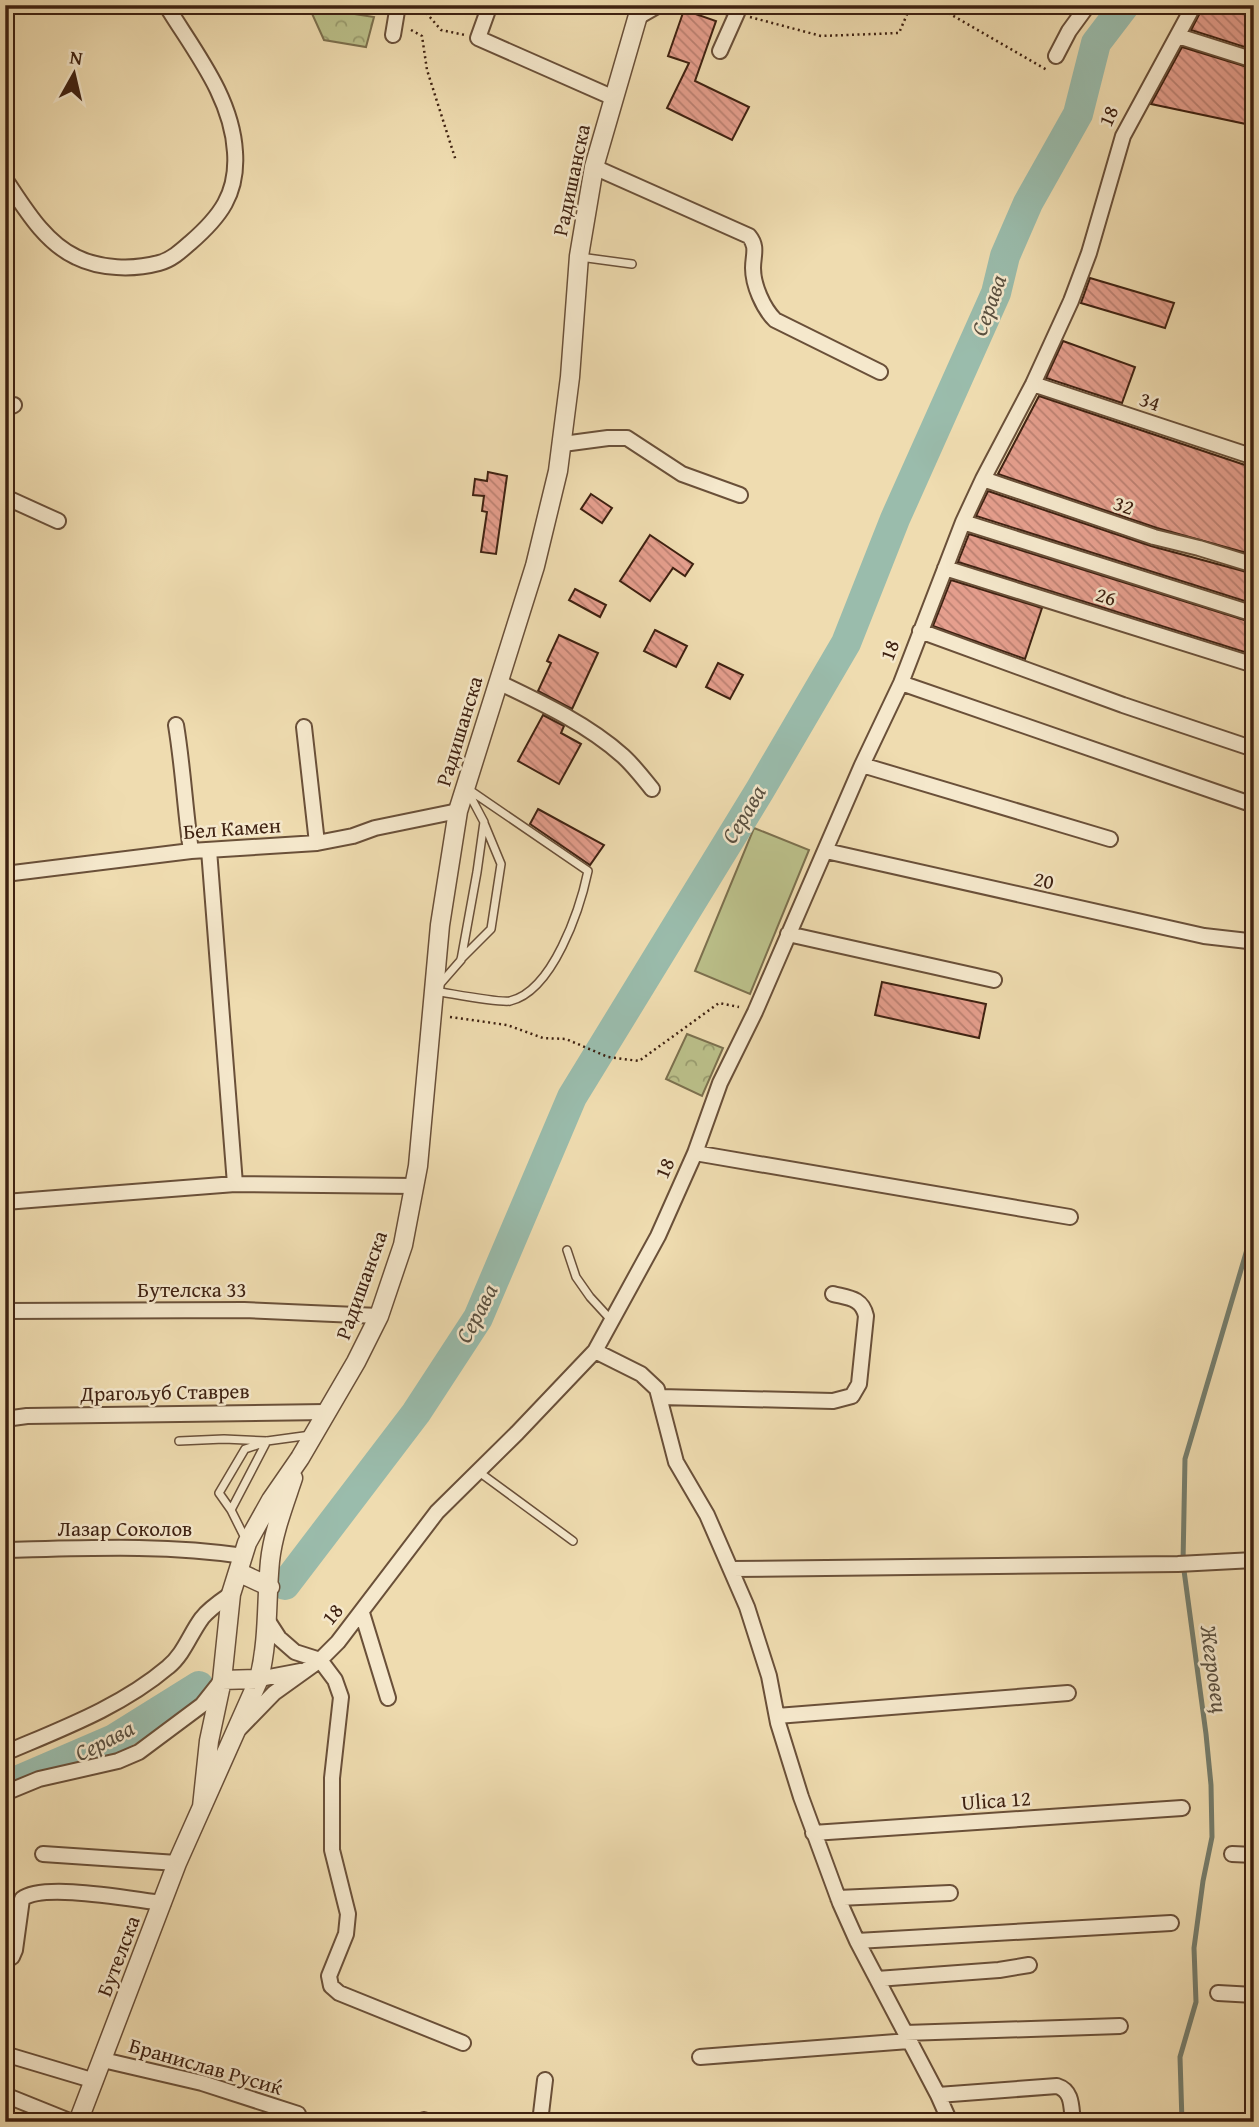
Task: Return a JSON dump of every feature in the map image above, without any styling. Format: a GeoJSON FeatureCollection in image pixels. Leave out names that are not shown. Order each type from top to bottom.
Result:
{"type":"FeatureCollection","features":[{"type":"Feature","properties":{"kind":"street"},"geometry":{"type":"LineString","coordinates":[[5,179],[28,214],[49,237],[75,257],[108,267],[160,263],[175,255],[213,223],[229,196],[235,175],[236,150],[233,134],[219,92],[166,5]]}},
{"type":"Feature","properties":{"kind":"street"},"geometry":{"type":"LineString","coordinates":[[394,28],[398,5]]}},
{"type":"Feature","properties":{"kind":"street"},"geometry":{"type":"LineString","coordinates":[[640,11],[659,5]]}},
{"type":"Feature","properties":{"kind":"street"},"geometry":{"type":"LineString","coordinates":[[1056,56],[1069,31],[1088,5]]}},
{"type":"Feature","properties":{"kind":"street","name":"18"},"geometry":{"type":"LineString","coordinates":[[222,1680],[259,1679],[305,1670],[320,1660],[362,1614],[437,1512],[595,1352],[613,1321],[658,1236],[695,1153],[748,1010],[788,934],[901,682],[963,522],[1033,384],[1071,301],[1085,265],[1123,136],[1135,109],[1194,5]]}},
{"type":"Feature","properties":{"kind":"street"},"geometry":{"type":"LineString","coordinates":[[720,51],[732,9]]}},
{"type":"Feature","properties":{"kind":"street","name":"Радишанска"},"geometry":{"type":"LineString","coordinates":[[202,1807],[209,1741],[222,1680],[232,1594],[243,1557],[271,1500],[300,1458],[356,1362],[379,1316],[403,1245],[415,1186],[440,925],[458,811],[534,566],[563,444],[579,256],[594,167],[640,11]]}},
{"type":"Feature","properties":{"kind":"street"},"geometry":{"type":"LineString","coordinates":[[487,13],[478,38],[614,98]]}},
{"type":"Feature","properties":{"kind":"street"},"geometry":{"type":"LineString","coordinates":[[1178,36],[1254,60]]}},
{"type":"Feature","properties":{"kind":"street"},"geometry":{"type":"LineString","coordinates":[[594,167],[749,236],[755,250],[752,271],[765,310],[775,320],[880,372]]}},
{"type":"Feature","properties":{"kind":"street","name":"34"},"geometry":{"type":"LineString","coordinates":[[1033,384],[1254,457]]}},
{"type":"Feature","properties":{"kind":"street"},"geometry":{"type":"LineString","coordinates":[[563,444],[608,438],[627,439],[682,474],[740,495]]}},
{"type":"Feature","properties":{"kind":"street","name":"32"},"geometry":{"type":"LineString","coordinates":[[983,479],[1154,537],[1254,565]]}},
{"type":"Feature","properties":{"kind":"street"},"geometry":{"type":"LineString","coordinates":[[5,497],[58,522]]}},
{"type":"Feature","properties":{"kind":"street"},"geometry":{"type":"LineString","coordinates":[[963,522],[1254,614]]}},
{"type":"Feature","properties":{"kind":"street","name":"26"},"geometry":{"type":"LineString","coordinates":[[945,568],[1254,665]]}},
{"type":"Feature","properties":{"kind":"street"},"geometry":{"type":"LineString","coordinates":[[920,631],[1123,705],[1254,749]]}},
{"type":"Feature","properties":{"kind":"street"},"geometry":{"type":"LineString","coordinates":[[498,682],[593,732],[626,758],[652,789]]}},
{"type":"Feature","properties":{"kind":"street"},"geometry":{"type":"LineString","coordinates":[[901,682],[1245,803]]}},
{"type":"Feature","properties":{"kind":"street"},"geometry":{"type":"LineString","coordinates":[[176,725],[191,851]]}},
{"type":"Feature","properties":{"kind":"street"},"geometry":{"type":"LineString","coordinates":[[304,727],[317,843]]}},
{"type":"Feature","properties":{"kind":"street"},"geometry":{"type":"LineString","coordinates":[[862,765],[1110,839]]}},
{"type":"Feature","properties":{"kind":"street","name":"Бел Камен"},"geometry":{"type":"LineString","coordinates":[[5,874],[191,851],[317,843],[458,811]]}},
{"type":"Feature","properties":{"kind":"street"},"geometry":{"type":"LineString","coordinates":[[209,850],[235,1184]]}},
{"type":"Feature","properties":{"kind":"street","name":"20"},"geometry":{"type":"LineString","coordinates":[[826,851],[1204,936],[1248,942],[1254,940]]}},
{"type":"Feature","properties":{"kind":"street"},"geometry":{"type":"LineString","coordinates":[[788,934],[994,980]]}},
{"type":"Feature","properties":{"kind":"street"},"geometry":{"type":"LineString","coordinates":[[695,1153],[1070,1217]]}},
{"type":"Feature","properties":{"kind":"street"},"geometry":{"type":"LineString","coordinates":[[5,1202],[235,1184],[415,1186]]}},
{"type":"Feature","properties":{"kind":"street"},"geometry":{"type":"LineString","coordinates":[[660,1397],[833,1401],[852,1395],[859,1384],[866,1316],[864,1307],[858,1300],[833,1294]]}},
{"type":"Feature","properties":{"kind":"street","name":"Бутелска 33"},"geometry":{"type":"LineString","coordinates":[[5,1311],[244,1310],[379,1316]]}},
{"type":"Feature","properties":{"kind":"street"},"geometry":{"type":"LineString","coordinates":[[595,1352],[640,1374],[657,1389],[676,1462],[707,1515],[747,1606],[813,1833],[838,1898],[857,1941],[939,2095],[950,2122]]}},
{"type":"Feature","properties":{"kind":"street","name":"Драгољуб Ставрев"},"geometry":{"type":"LineString","coordinates":[[5,1419],[53,1415],[326,1412]]}},
{"type":"Feature","properties":{"kind":"street","name":"Радишанска"},"geometry":{"type":"LineString","coordinates":[[202,1807],[259,1679],[265,1653],[270,1562],[275,1534],[300,1458]]}},
{"type":"Feature","properties":{"kind":"street","name":"Лазар Соколов"},"geometry":{"type":"LineString","coordinates":[[5,1550],[133,1546],[200,1549],[243,1557]]}},
{"type":"Feature","properties":{"kind":"street"},"geometry":{"type":"LineString","coordinates":[[243,1557],[270,1587]]}},
{"type":"Feature","properties":{"kind":"street"},"geometry":{"type":"LineString","coordinates":[[731,1569],[1178,1564],[1254,1560]]}},
{"type":"Feature","properties":{"kind":"street"},"geometry":{"type":"LineString","coordinates":[[5,1753],[113,1704],[150,1681],[177,1658],[201,1619],[213,1606],[232,1594]]}},
{"type":"Feature","properties":{"kind":"street"},"geometry":{"type":"LineString","coordinates":[[362,1614],[388,1698]]}},
{"type":"Feature","properties":{"kind":"street"},"geometry":{"type":"LineString","coordinates":[[268,1622],[279,1638],[295,1652],[320,1660],[335,1680],[341,1698],[332,1778],[332,1850],[348,1914],[346,1934],[329,1976],[331,1986],[340,1993],[463,2043]]}},
{"type":"Feature","properties":{"kind":"street"},"geometry":{"type":"LineString","coordinates":[[234,1734],[274,1693],[305,1670]]}},
{"type":"Feature","properties":{"kind":"street"},"geometry":{"type":"LineString","coordinates":[[5,1793],[39,1779],[118,1761],[139,1752],[202,1704],[222,1680]]}},
{"type":"Feature","properties":{"kind":"street"},"geometry":{"type":"LineString","coordinates":[[777,1716],[1068,1693]]}},
{"type":"Feature","properties":{"kind":"street","name":"Бутелска"},"geometry":{"type":"LineString","coordinates":[[78,2122],[177,1863],[202,1807]]}},
{"type":"Feature","properties":{"kind":"street","name":"Ulica 12"},"geometry":{"type":"LineString","coordinates":[[813,1833],[1182,1808]]}},
{"type":"Feature","properties":{"kind":"street"},"geometry":{"type":"LineString","coordinates":[[43,1854],[177,1863]]}},
{"type":"Feature","properties":{"kind":"street"},"geometry":{"type":"LineString","coordinates":[[1232,1854],[1254,1855]]}},
{"type":"Feature","properties":{"kind":"street"},"geometry":{"type":"LineString","coordinates":[[5,1960],[12,1958],[15,1950],[20,1905],[22,1899],[30,1893],[70,1892],[163,1903]]}},
{"type":"Feature","properties":{"kind":"street"},"geometry":{"type":"LineString","coordinates":[[838,1898],[950,1893]]}},
{"type":"Feature","properties":{"kind":"street"},"geometry":{"type":"LineString","coordinates":[[857,1941],[1171,1923]]}},
{"type":"Feature","properties":{"kind":"street"},"geometry":{"type":"LineString","coordinates":[[877,1979],[999,1970],[1028,1965]]}},
{"type":"Feature","properties":{"kind":"street"},"geometry":{"type":"LineString","coordinates":[[1218,1993],[1254,1995]]}},
{"type":"Feature","properties":{"kind":"street"},"geometry":{"type":"LineString","coordinates":[[700,2057],[907,2037],[1120,2026]]}},
{"type":"Feature","properties":{"kind":"street"},"geometry":{"type":"LineString","coordinates":[[8,2054],[95,2081]]}},
{"type":"Feature","properties":{"kind":"street","name":"Бранислав Русиќ"},"geometry":{"type":"LineString","coordinates":[[103,2060],[202,2083],[298,2114]]}},
{"type":"Feature","properties":{"kind":"street"},"geometry":{"type":"LineString","coordinates":[[540,2122],[545,2080]]}},
{"type":"Feature","properties":{"kind":"street"},"geometry":{"type":"LineString","coordinates":[[939,2095],[1057,2086],[1069,2094],[1073,2122]]}},
{"type":"Feature","properties":{"kind":"street"},"geometry":{"type":"LineString","coordinates":[[5,2095],[72,2122]]}},
{"type":"Feature","properties":{"kind":"lane"},"geometry":{"type":"LineString","coordinates":[[579,256],[632,264]]}},
{"type":"Feature","properties":{"kind":"lane"},"geometry":{"type":"LineString","coordinates":[[434,991],[491,929],[501,864],[480,811],[465,787]]}},
{"type":"Feature","properties":{"kind":"lane"},"geometry":{"type":"LineString","coordinates":[[434,991],[508,1001],[538,986],[564,941],[582,898],[588,871],[465,787]]}},
{"type":"Feature","properties":{"kind":"lane"},"geometry":{"type":"LineString","coordinates":[[461,960],[484,822]]}},
{"type":"Feature","properties":{"kind":"lane"},"geometry":{"type":"LineString","coordinates":[[567,1250],[576,1277],[590,1297],[613,1321]]}},
{"type":"Feature","properties":{"kind":"lane"},"geometry":{"type":"LineString","coordinates":[[179,1441],[267,1441],[312,1435]]}},
{"type":"Feature","properties":{"kind":"lane"},"geometry":{"type":"LineString","coordinates":[[243,1557],[231,1510],[219,1493],[245,1449],[267,1441]]}},
{"type":"Feature","properties":{"kind":"lane"},"geometry":{"type":"LineString","coordinates":[[231,1510],[267,1441]]}},
{"type":"Feature","properties":{"kind":"lane"},"geometry":{"type":"LineString","coordinates":[[478,1471],[573,1541]]}},
{"type":"Feature","properties":{"kind":"path"},"geometry":{"type":"LineString","coordinates":[[409,5],[424,9],[441,30],[478,38]]}},
{"type":"Feature","properties":{"kind":"path"},"geometry":{"type":"LineString","coordinates":[[732,9],[821,36],[899,33],[911,5]]}},
{"type":"Feature","properties":{"kind":"path"},"geometry":{"type":"LineString","coordinates":[[941,5],[950,14],[1046,71],[1056,56]]}},
{"type":"Feature","properties":{"kind":"path"},"geometry":{"type":"LineString","coordinates":[[394,28],[422,36],[427,70],[456,161]]}},
{"type":"Feature","properties":{"kind":"path"},"geometry":{"type":"LineString","coordinates":[[432,1015],[508,1025],[543,1038],[566,1039],[608,1057],[639,1061],[719,1003],[748,1010]]}},
{"type":"Feature","properties":{"kind":"green space"},"geometry":{"type":"Polygon","coordinates":[[[309,7],[374,17],[366,47],[324,40],[309,7]]]}},
{"type":"Feature","properties":{"kind":"green space"},"geometry":{"type":"Polygon","coordinates":[[[754,828],[809,850],[750,994],[695,971],[754,828]]]}},
{"type":"Feature","properties":{"kind":"green space"},"geometry":{"type":"Polygon","coordinates":[[[687,1034],[723,1048],[702,1096],[666,1079],[687,1034]]]}},
{"type":"Feature","properties":{"kind":"building"},"geometry":{"type":"Polygon","coordinates":[[[1204,5],[1254,5],[1254,50],[1191,30],[1204,5]]]}},
{"type":"Feature","properties":{"kind":"building"},"geometry":{"type":"Polygon","coordinates":[[[684,10],[716,21],[695,81],[749,107],[732,140],[667,108],[689,63],[668,56],[684,10]]]}},
{"type":"Feature","properties":{"kind":"building"},"geometry":{"type":"Polygon","coordinates":[[[1182,47],[1254,69],[1254,99],[1246,124],[1151,104],[1182,47]]]}},
{"type":"Feature","properties":{"kind":"building"},"geometry":{"type":"Polygon","coordinates":[[[1090,278],[1174,303],[1165,328],[1081,303],[1090,278]]]}},
{"type":"Feature","properties":{"kind":"building"},"geometry":{"type":"Polygon","coordinates":[[[1063,341],[1135,367],[1122,403],[1046,378],[1063,341]]]}},
{"type":"Feature","properties":{"kind":"building"},"geometry":{"type":"Polygon","coordinates":[[[1039,396],[1254,468],[1254,555],[1157,528],[998,474],[1039,396]]]}},
{"type":"Feature","properties":{"kind":"building"},"geometry":{"type":"Polygon","coordinates":[[[488,472],[507,476],[496,554],[481,552],[487,512],[482,511],[484,496],[473,495],[475,479],[487,481],[488,472]]]}},
{"type":"Feature","properties":{"kind":"building"},"geometry":{"type":"Polygon","coordinates":[[[988,491],[1151,546],[1254,574],[1254,604],[976,516],[988,491]]]}},
{"type":"Feature","properties":{"kind":"building"},"geometry":{"type":"Polygon","coordinates":[[[591,494],[612,508],[602,523],[581,509],[591,494]]]}},
{"type":"Feature","properties":{"kind":"building"},"geometry":{"type":"Polygon","coordinates":[[[969,534],[1254,623],[1254,655],[958,562],[969,534]]]}},
{"type":"Feature","properties":{"kind":"building"},"geometry":{"type":"Polygon","coordinates":[[[650,535],[693,564],[685,576],[673,568],[650,601],[620,581],[650,535]]]}},
{"type":"Feature","properties":{"kind":"building"},"geometry":{"type":"Polygon","coordinates":[[[951,580],[1042,608],[1025,659],[933,626],[951,580]]]}},
{"type":"Feature","properties":{"kind":"building"},"geometry":{"type":"Polygon","coordinates":[[[575,589],[606,605],[600,617],[569,600],[575,589]]]}},
{"type":"Feature","properties":{"kind":"building"},"geometry":{"type":"Polygon","coordinates":[[[655,630],[687,646],[676,667],[644,651],[655,630]]]}},
{"type":"Feature","properties":{"kind":"building"},"geometry":{"type":"Polygon","coordinates":[[[559,635],[598,653],[572,709],[538,691],[551,663],[547,661],[559,635]]]}},
{"type":"Feature","properties":{"kind":"building"},"geometry":{"type":"Polygon","coordinates":[[[718,663],[743,675],[730,699],[706,687],[718,663]]]}},
{"type":"Feature","properties":{"kind":"building"},"geometry":{"type":"Polygon","coordinates":[[[543,715],[564,726],[561,733],[581,744],[559,784],[518,761],[543,715]]]}},
{"type":"Feature","properties":{"kind":"building"},"geometry":{"type":"Polygon","coordinates":[[[538,809],[604,845],[590,865],[530,824],[538,809]]]}},
{"type":"Feature","properties":{"kind":"building"},"geometry":{"type":"Polygon","coordinates":[[[882,982],[986,1004],[979,1038],[875,1015],[882,982]]]}},
{"type":"Feature","properties":{"kind":"waterway","name":"Серава"},"geometry":{"type":"LineString","coordinates":[[285,1585],[416,1413],[478,1318],[572,1097],[760,790],[846,643],[895,519],[996,293],[1005,256],[1028,203],[1078,114],[1096,43],[1125,5]]}},
{"type":"Feature","properties":{"kind":"waterway","name":"Жегровец"},"geometry":{"type":"LineString","coordinates":[[1182,2122],[1180,2057],[1196,2002],[1194,1948],[1212,1837],[1206,1734],[1183,1563],[1185,1459],[1254,1226]]}},
{"type":"Feature","properties":{"kind":"waterway","name":"Серава"},"geometry":{"type":"LineString","coordinates":[[5,1786],[114,1739],[199,1686]]}}]}
